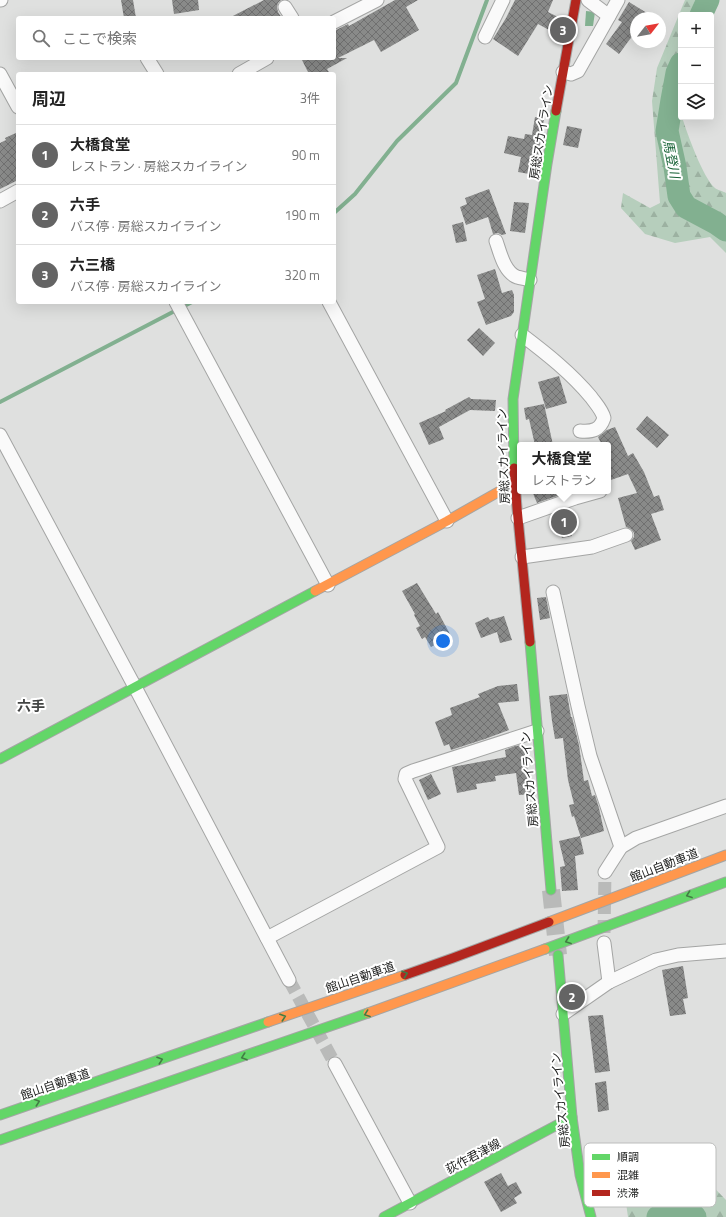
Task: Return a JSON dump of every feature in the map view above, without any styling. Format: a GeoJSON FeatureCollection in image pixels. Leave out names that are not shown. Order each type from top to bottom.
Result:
{"type":"FeatureCollection","features":[{"type":"Feature","properties":{"kind":"main road","name":"房総スカイライン"},"geometry":{"type":"LineString","coordinates":[[551,890],[512,458],[513,399],[547,164],[576,0]]}},
{"type":"Feature","properties":{"kind":"main road"},"geometry":{"type":"LineString","coordinates":[[0,759],[328,585],[514,483]]}},
{"type":"Feature","properties":{"kind":"main road","name":"館山自動車道"},"geometry":{"type":"LineString","coordinates":[[0,1115],[453,958],[726,855]]}},
{"type":"Feature","properties":{"kind":"main road"},"geometry":{"type":"LineString","coordinates":[[0,1140],[336,1025],[726,882]]}},
{"type":"Feature","properties":{"kind":"main road","name":"房総スカイライン"},"geometry":{"type":"LineString","coordinates":[[558,955],[572,1117],[580,1175],[584,1190]]}},
{"type":"Feature","properties":{"kind":"main road","name":"荻作君津線"},"geometry":{"type":"LineString","coordinates":[[384,1217],[572,1117]]}},
{"type":"Feature","properties":{"kind":"main road","name":"房総スカイライン"},"geometry":{"type":"LineString","coordinates":[[588,1207],[591,1217]]}},
{"type":"Feature","properties":{"kind":"street"},"geometry":{"type":"LineString","coordinates":[[336,21],[377,0]]}},
{"type":"Feature","properties":{"kind":"street"},"geometry":{"type":"LineString","coordinates":[[485,37],[503,0]]}},
{"type":"Feature","properties":{"kind":"street"},"geometry":{"type":"LineString","coordinates":[[588,0],[609,16]]}},
{"type":"Feature","properties":{"kind":"street"},"geometry":{"type":"LineString","coordinates":[[563,72],[571,74],[578,71],[618,0]]}},
{"type":"Feature","properties":{"kind":"street"},"geometry":{"type":"LineString","coordinates":[[148,60],[156,72]]}},
{"type":"Feature","properties":{"kind":"street"},"geometry":{"type":"LineString","coordinates":[[242,72],[263,60]]}},
{"type":"Feature","properties":{"kind":"street"},"geometry":{"type":"LineString","coordinates":[[0,74],[16,103]]}},
{"type":"Feature","properties":{"kind":"street"},"geometry":{"type":"LineString","coordinates":[[0,201],[16,192]]}},
{"type":"Feature","properties":{"kind":"street"},"geometry":{"type":"LineString","coordinates":[[496,240],[503,259],[511,273],[516,277],[530,280]]}},
{"type":"Feature","properties":{"kind":"street"},"geometry":{"type":"LineString","coordinates":[[330,304],[447,521]]}},
{"type":"Feature","properties":{"kind":"street"},"geometry":{"type":"LineString","coordinates":[[178,306],[328,585]]}},
{"type":"Feature","properties":{"kind":"street"},"geometry":{"type":"LineString","coordinates":[[522,335],[551,358],[580,385],[602,412],[604,418],[600,427],[589,432],[580,431]]}},
{"type":"Feature","properties":{"kind":"street"},"geometry":{"type":"LineString","coordinates":[[0,435],[135,687],[289,980]]}},
{"type":"Feature","properties":{"kind":"street"},"geometry":{"type":"LineString","coordinates":[[518,518],[589,494]]}},
{"type":"Feature","properties":{"kind":"street"},"geometry":{"type":"LineString","coordinates":[[522,557],[592,547],[626,536]]}},
{"type":"Feature","properties":{"kind":"street"},"geometry":{"type":"LineString","coordinates":[[554,592],[590,756],[621,847]]}},
{"type":"Feature","properties":{"kind":"street"},"geometry":{"type":"LineString","coordinates":[[267,938],[438,847],[405,779],[406,774],[413,770],[537,731]]}},
{"type":"Feature","properties":{"kind":"street"},"geometry":{"type":"LineString","coordinates":[[605,872],[621,847],[636,838],[726,806]]}},
{"type":"Feature","properties":{"kind":"street"},"geometry":{"type":"LineString","coordinates":[[604,943],[609,982]]}},
{"type":"Feature","properties":{"kind":"street"},"geometry":{"type":"LineString","coordinates":[[563,1014],[609,982],[656,960],[678,955],[726,951]]}},
{"type":"Feature","properties":{"kind":"street"},"geometry":{"type":"LineString","coordinates":[[335,1064],[410,1203]]}},
{"type":"Feature","properties":{"kind":"green space"},"geometry":{"type":"Polygon","coordinates":[[[685,0],[699,0],[693,12],[680,12],[685,0]]]}},
{"type":"Feature","properties":{"kind":"green space"},"geometry":{"type":"Polygon","coordinates":[[[678,17],[678,62],[672,87],[678,107],[678,120],[683,120],[691,144],[710,183],[715,188],[726,193],[726,253],[710,237],[675,243],[645,234],[621,208],[623,193],[650,208],[660,203],[652,101],[657,68],[678,17]]]}},
{"type":"Feature","properties":{"kind":"green space"},"geometry":{"type":"Polygon","coordinates":[[[716,1190],[726,1200],[726,1217],[628,1217],[627,1207],[716,1207],[716,1190]]]}},
{"type":"Feature","properties":{"kind":"shaded area"},"geometry":{"type":"Polygon","coordinates":[[[586,11],[595,12],[593,26],[585,26],[586,11]]]}},
{"type":"Feature","properties":{"kind":"building"},"geometry":{"type":"Polygon","coordinates":[[[121,0],[133,0],[136,16],[124,16],[121,0]]]}},
{"type":"Feature","properties":{"kind":"building"},"geometry":{"type":"Polygon","coordinates":[[[172,0],[198,0],[199,10],[174,14],[172,0]]]}},
{"type":"Feature","properties":{"kind":"building"},"geometry":{"type":"Polygon","coordinates":[[[264,0],[281,0],[277,7],[281,16],[233,16],[264,0]]]}},
{"type":"Feature","properties":{"kind":"building"},"geometry":{"type":"Polygon","coordinates":[[[395,0],[418,0],[406,7],[419,30],[381,52],[374,40],[338,58],[347,58],[327,69],[329,72],[308,72],[302,60],[336,60],[336,30],[348,24],[349,26],[395,0]]]}},
{"type":"Feature","properties":{"kind":"building"},"geometry":{"type":"Polygon","coordinates":[[[515,0],[553,0],[548,12],[558,17],[551,31],[538,24],[518,56],[493,39],[515,0]]]}},
{"type":"Feature","properties":{"kind":"building"},"geometry":{"type":"Polygon","coordinates":[[[629,2],[645,12],[630,12],[630,39],[619,54],[606,44],[622,22],[618,20],[629,2]]]}},
{"type":"Feature","properties":{"kind":"building"},"geometry":{"type":"Polygon","coordinates":[[[535,117],[544,119],[535,175],[518,172],[521,157],[504,153],[508,136],[524,139],[525,134],[532,135],[535,117]]]}},
{"type":"Feature","properties":{"kind":"building"},"geometry":{"type":"Polygon","coordinates":[[[567,126],[582,129],[578,148],[563,145],[567,126]]]}},
{"type":"Feature","properties":{"kind":"building"},"geometry":{"type":"Polygon","coordinates":[[[16,133],[16,181],[0,189],[0,143],[6,140],[5,138],[16,133]]]}},
{"type":"Feature","properties":{"kind":"building"},"geometry":{"type":"Polygon","coordinates":[[[489,189],[506,234],[493,234],[488,217],[466,225],[460,207],[467,204],[465,198],[489,189]]]}},
{"type":"Feature","properties":{"kind":"building"},"geometry":{"type":"Polygon","coordinates":[[[514,202],[529,203],[525,233],[510,231],[514,202]]]}},
{"type":"Feature","properties":{"kind":"building"},"geometry":{"type":"Polygon","coordinates":[[[463,222],[467,241],[456,243],[452,225],[463,222]]]}},
{"type":"Feature","properties":{"kind":"building"},"geometry":{"type":"Polygon","coordinates":[[[495,269],[502,293],[512,290],[514,295],[514,312],[511,316],[486,325],[477,302],[485,299],[477,275],[495,269]]]}},
{"type":"Feature","properties":{"kind":"building"},"geometry":{"type":"Polygon","coordinates":[[[479,328],[495,343],[483,356],[467,340],[479,328]]]}},
{"type":"Feature","properties":{"kind":"building"},"geometry":{"type":"Polygon","coordinates":[[[559,376],[567,403],[546,409],[538,382],[559,376]]]}},
{"type":"Feature","properties":{"kind":"building"},"geometry":{"type":"Polygon","coordinates":[[[469,397],[471,399],[496,400],[495,411],[470,410],[439,427],[444,439],[429,445],[419,423],[446,411],[445,410],[469,397]]]}},
{"type":"Feature","properties":{"kind":"building"},"geometry":{"type":"Polygon","coordinates":[[[544,404],[552,442],[534,442],[529,419],[526,420],[524,408],[544,404]]]}},
{"type":"Feature","properties":{"kind":"building"},"geometry":{"type":"Polygon","coordinates":[[[647,416],[669,435],[657,448],[636,429],[647,416]]]}},
{"type":"Feature","properties":{"kind":"building"},"geometry":{"type":"Polygon","coordinates":[[[615,427],[628,456],[633,453],[644,472],[654,497],[659,495],[664,510],[651,514],[661,540],[635,550],[631,541],[634,537],[634,533],[631,529],[626,527],[618,498],[637,493],[628,474],[611,480],[611,442],[600,442],[598,437],[607,430],[615,427]]]}},
{"type":"Feature","properties":{"kind":"building"},"geometry":{"type":"Polygon","coordinates":[[[533,494],[562,494],[537,503],[533,494]]]}},
{"type":"Feature","properties":{"kind":"building"},"geometry":{"type":"Polygon","coordinates":[[[571,509],[576,529],[570,531],[572,536],[562,538],[561,535],[558,536],[551,515],[571,509]]]}},
{"type":"Feature","properties":{"kind":"building"},"geometry":{"type":"Polygon","coordinates":[[[417,583],[436,614],[438,612],[451,636],[431,647],[425,637],[422,639],[416,628],[420,626],[402,591],[417,583]]]}},
{"type":"Feature","properties":{"kind":"building"},"geometry":{"type":"Polygon","coordinates":[[[546,597],[550,618],[540,620],[537,598],[546,597]]]}},
{"type":"Feature","properties":{"kind":"building"},"geometry":{"type":"Polygon","coordinates":[[[504,616],[512,640],[500,643],[497,632],[481,638],[475,623],[488,617],[490,620],[504,616]]]}},
{"type":"Feature","properties":{"kind":"building"},"geometry":{"type":"Polygon","coordinates":[[[517,684],[519,701],[498,703],[509,730],[451,750],[449,744],[444,746],[435,722],[452,715],[450,708],[480,697],[478,694],[498,686],[517,684]]]}},
{"type":"Feature","properties":{"kind":"building"},"geometry":{"type":"Polygon","coordinates":[[[567,694],[571,717],[579,745],[584,781],[588,780],[592,796],[595,795],[604,831],[581,838],[574,816],[572,817],[569,805],[574,804],[568,780],[563,738],[555,739],[549,696],[567,694]]]}},
{"type":"Feature","properties":{"kind":"building"},"geometry":{"type":"Polygon","coordinates":[[[524,745],[531,794],[519,795],[516,773],[495,776],[496,781],[476,784],[477,789],[457,793],[452,767],[506,757],[505,750],[515,746],[524,745]]]}},
{"type":"Feature","properties":{"kind":"building"},"geometry":{"type":"Polygon","coordinates":[[[431,774],[441,794],[428,800],[419,780],[431,774]]]}},
{"type":"Feature","properties":{"kind":"building"},"geometry":{"type":"Polygon","coordinates":[[[580,836],[584,854],[575,856],[578,890],[562,891],[560,867],[565,866],[559,841],[580,836]]]}},
{"type":"Feature","properties":{"kind":"building"},"geometry":{"type":"Polygon","coordinates":[[[683,966],[688,998],[683,999],[686,1014],[670,1016],[662,970],[683,966]]]}},
{"type":"Feature","properties":{"kind":"building"},"geometry":{"type":"Polygon","coordinates":[[[603,1015],[610,1071],[595,1073],[588,1016],[603,1015]]]}},
{"type":"Feature","properties":{"kind":"building"},"geometry":{"type":"Polygon","coordinates":[[[606,1081],[609,1110],[598,1112],[595,1083],[606,1081]]]}},
{"type":"Feature","properties":{"kind":"building"},"geometry":{"type":"Polygon","coordinates":[[[501,1173],[508,1186],[516,1182],[522,1193],[514,1198],[517,1203],[501,1212],[484,1182],[501,1173]]]}},
{"type":"Feature","properties":{"kind":"waterway"},"geometry":{"type":"LineString","coordinates":[[336,211],[355,194],[397,141],[456,83],[487,0]]}},
{"type":"Feature","properties":{"kind":"waterway","name":"馬登川"},"geometry":{"type":"LineString","coordinates":[[702,12],[708,0]]}},
{"type":"Feature","properties":{"kind":"waterway","name":"馬登川"},"geometry":{"type":"LineString","coordinates":[[678,71],[667,131],[675,167],[679,196],[686,207],[726,230]]}},
{"type":"Feature","properties":{"kind":"waterway"},"geometry":{"type":"LineString","coordinates":[[0,402],[188,304]]}},
{"type":"Feature","properties":{"kind":"waterway","name":"馬登川"},"geometry":{"type":"LineString","coordinates":[[658,1217],[672,1209],[686,1207],[695,1217]]}},
{"type":"Feature","properties":{"kind":"tunnel"},"geometry":{"type":"LineString","coordinates":[[604,933],[605,872]]}},
{"type":"Feature","properties":{"kind":"tunnel"},"geometry":{"type":"LineString","coordinates":[[551,890],[558,955]]}},
{"type":"Feature","properties":{"kind":"tunnel"},"geometry":{"type":"LineString","coordinates":[[289,980],[335,1064]]}},
{"type":"Feature","properties":{"kind":"traffic: fast"},"geometry":{"type":"LineString","coordinates":[[514,468],[513,399],[556,111]]}},
{"type":"Feature","properties":{"kind":"traffic: fast"},"geometry":{"type":"LineString","coordinates":[[0,759],[315,591]]}},
{"type":"Feature","properties":{"kind":"traffic: fast"},"geometry":{"type":"LineString","coordinates":[[530,642],[551,890]]}},
{"type":"Feature","properties":{"kind":"traffic: fast"},"geometry":{"type":"LineString","coordinates":[[545,949],[726,882]]}},
{"type":"Feature","properties":{"kind":"traffic: fast"},"geometry":{"type":"LineString","coordinates":[[558,955],[572,1117],[580,1175],[584,1190]]}},
{"type":"Feature","properties":{"kind":"traffic: fast"},"geometry":{"type":"LineString","coordinates":[[0,1140],[368,1013]]}},
{"type":"Feature","properties":{"kind":"traffic: fast"},"geometry":{"type":"LineString","coordinates":[[0,1115],[268,1022]]}},
{"type":"Feature","properties":{"kind":"traffic: fast"},"geometry":{"type":"LineString","coordinates":[[384,1217],[572,1117]]}},
{"type":"Feature","properties":{"kind":"traffic: fast"},"geometry":{"type":"LineString","coordinates":[[588,1207],[591,1217]]}},
{"type":"Feature","properties":{"kind":"traffic: slow"},"geometry":{"type":"LineString","coordinates":[[315,591],[447,521],[514,483]]}},
{"type":"Feature","properties":{"kind":"traffic: slow"},"geometry":{"type":"LineString","coordinates":[[549,922],[726,855]]}},
{"type":"Feature","properties":{"kind":"traffic: slow"},"geometry":{"type":"LineString","coordinates":[[368,1013],[545,949]]}},
{"type":"Feature","properties":{"kind":"traffic: slow"},"geometry":{"type":"LineString","coordinates":[[268,1022],[405,975]]}},
{"type":"Feature","properties":{"kind":"traffic: jam"},"geometry":{"type":"LineString","coordinates":[[556,111],[576,0]]}},
{"type":"Feature","properties":{"kind":"traffic: jam"},"geometry":{"type":"LineString","coordinates":[[514,468],[530,642]]}},
{"type":"Feature","properties":{"kind":"traffic: jam"},"geometry":{"type":"LineString","coordinates":[[405,975],[549,922]]}},
{"type":"Feature","properties":{"kind":"place","name":"六三橋"},"geometry":{"type":"Point","coordinates":[563,30]}},
{"type":"Feature","properties":{"kind":"place","name":"大橋食堂"},"geometry":{"type":"Point","coordinates":[564,522]}},
{"type":"Feature","properties":{"kind":"place","name":"六手"},"geometry":{"type":"Point","coordinates":[572,997]}},
{"type":"Feature","properties":{"kind":"district","name":"六手"},"geometry":{"type":"Point","coordinates":[31,705]}}]}
